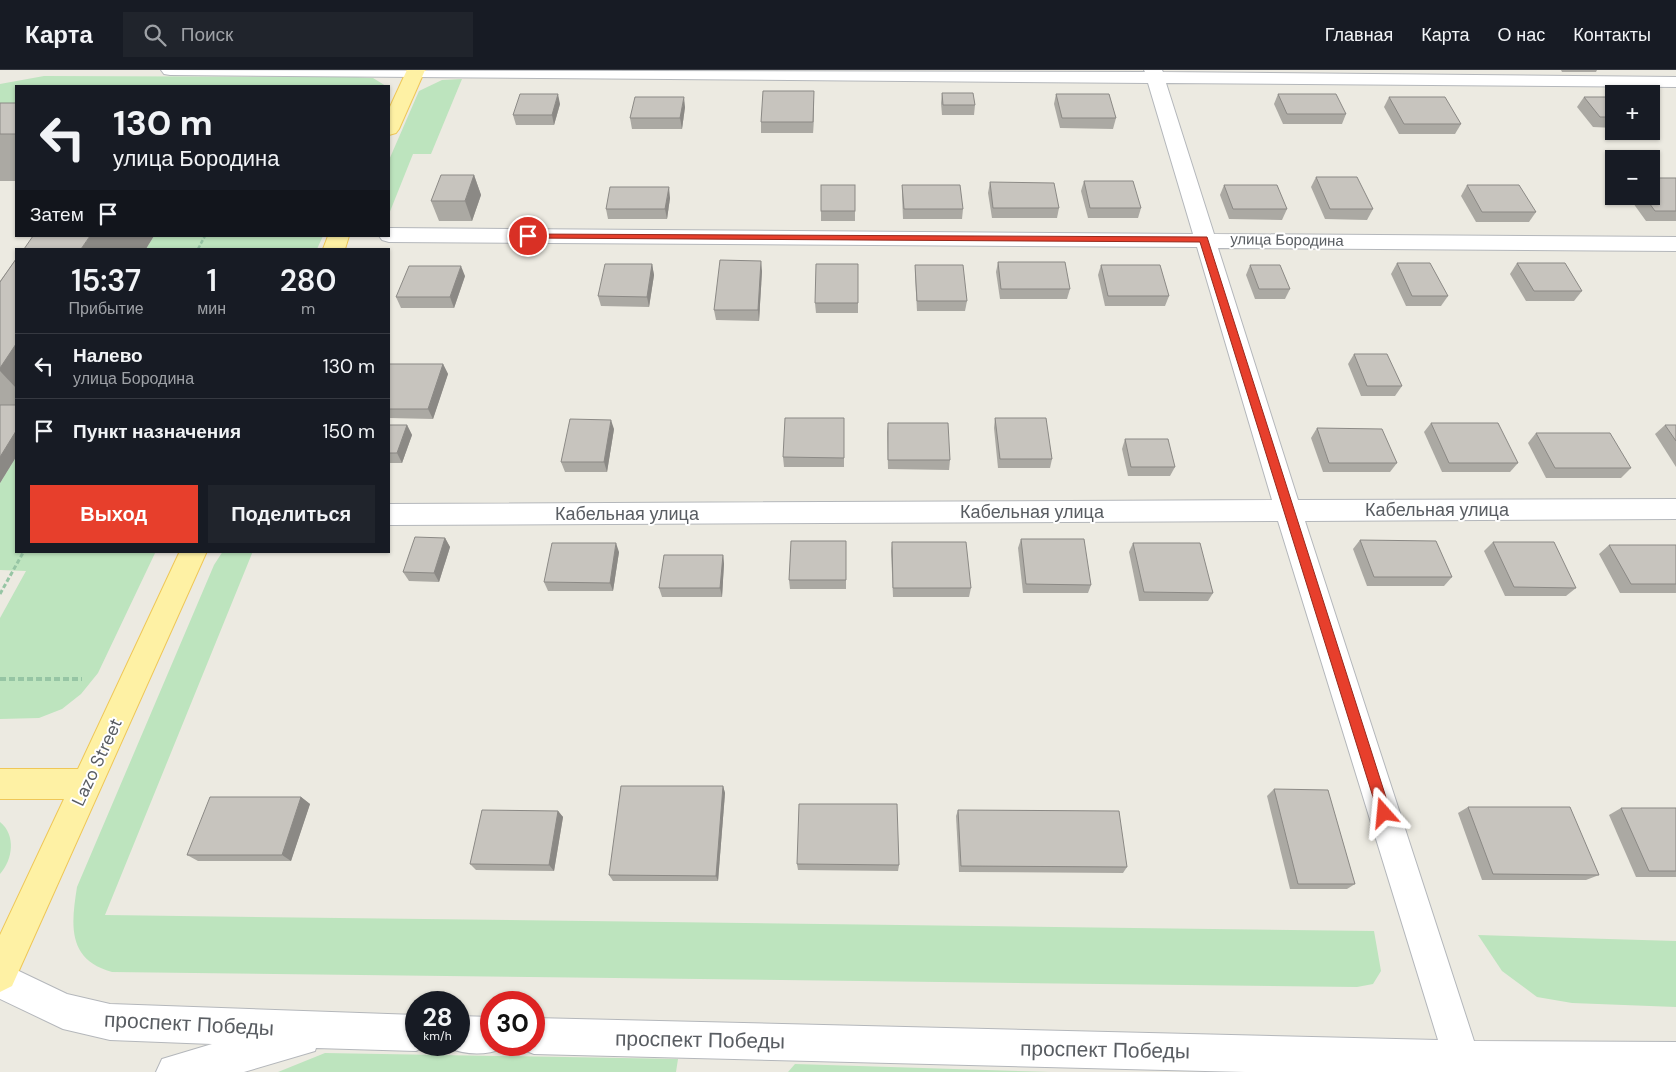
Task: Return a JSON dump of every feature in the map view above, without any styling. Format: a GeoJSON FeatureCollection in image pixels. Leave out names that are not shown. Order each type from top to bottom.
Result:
{"type":"FeatureCollection","features":[{"type":"Feature","properties":{"kind":"main road"},"geometry":{"type":"LineString","coordinates":[[390,127],[415,72]]}},
{"type":"Feature","properties":{"kind":"main road","name":"Lazo Street"},"geometry":{"type":"LineString","coordinates":[[0,974],[193,553]]}},
{"type":"Feature","properties":{"kind":"main road"},"geometry":{"type":"LineString","coordinates":[[0,784],[87,784]]}},
{"type":"Feature","properties":{"kind":"street"},"geometry":{"type":"LineString","coordinates":[[170,70],[1154,75],[1676,82]]}},
{"type":"Feature","properties":{"kind":"street"},"geometry":{"type":"LineString","coordinates":[[1154,75],[1288,511],[1462,1059]]}},
{"type":"Feature","properties":{"kind":"street","name":"улица Бородина"},"geometry":{"type":"LineString","coordinates":[[390,235],[1204,239],[1676,244]]}},
{"type":"Feature","properties":{"kind":"street","name":"Кабельная улица"},"geometry":{"type":"LineString","coordinates":[[390,515],[1676,509]]}},
{"type":"Feature","properties":{"kind":"street","name":"проспект Победы"},"geometry":{"type":"LineString","coordinates":[[0,980],[63,1011],[110,1022],[405,1033]]}},
{"type":"Feature","properties":{"kind":"street","name":"проспект Победы"},"geometry":{"type":"LineString","coordinates":[[175,1072],[326,1031]]}},
{"type":"Feature","properties":{"kind":"street","name":"проспект Победы"},"geometry":{"type":"LineString","coordinates":[[545,1036],[1462,1059],[1676,1060]]}},
{"type":"Feature","properties":{"kind":"path"},"geometry":{"type":"LineString","coordinates":[[0,594],[23,553]]}},
{"type":"Feature","properties":{"kind":"path"},"geometry":{"type":"LineString","coordinates":[[0,679],[82,679]]}},
{"type":"Feature","properties":{"kind":"green space"},"geometry":{"type":"Polygon","coordinates":[[[44,76],[357,77],[373,78],[384,85],[15,85],[15,150],[0,162],[0,84],[44,76]]]}},
{"type":"Feature","properties":{"kind":"green space"},"geometry":{"type":"Polygon","coordinates":[[[462,79],[431,154],[413,154],[390,212],[390,158],[419,91],[442,80],[462,79]]]}},
{"type":"Feature","properties":{"kind":"green space"},"geometry":{"type":"Polygon","coordinates":[[[153,237],[323,237],[317,248],[147,248],[153,237]]]}},
{"type":"Feature","properties":{"kind":"green space"},"geometry":{"type":"Polygon","coordinates":[[[15,459],[15,553],[155,553],[98,673],[81,694],[62,709],[39,718],[0,719],[0,618],[26,571],[0,570],[0,483],[15,459]]]}},
{"type":"Feature","properties":{"kind":"green space"},"geometry":{"type":"Polygon","coordinates":[[[222,553],[252,553],[105,915],[1374,931],[1381,971],[1373,984],[1357,987],[112,972],[97,966],[87,959],[75,939],[74,915],[77,887],[214,565],[222,553]]]}},
{"type":"Feature","properties":{"kind":"green space"},"geometry":{"type":"Polygon","coordinates":[[[0,822],[9,834],[11,847],[8,861],[0,874],[0,822]]]}},
{"type":"Feature","properties":{"kind":"green space"},"geometry":{"type":"Polygon","coordinates":[[[1478,935],[1676,941],[1676,1007],[1572,1003],[1537,997],[1502,971],[1478,935]]]}},
{"type":"Feature","properties":{"kind":"green space"},"geometry":{"type":"Polygon","coordinates":[[[325,1053],[405,1054],[405,1056],[678,1059],[676,1072],[278,1072],[325,1053]]]}},
{"type":"Feature","properties":{"kind":"green space"},"geometry":{"type":"Polygon","coordinates":[[[795,1064],[1051,1072],[788,1072],[795,1064]]]}},
{"type":"Feature","properties":{"kind":"building"},"geometry":{"type":"Polygon","coordinates":[[[763,91],[814,91],[813,122],[761,122],[763,91]]]}},
{"type":"Feature","properties":{"kind":"building"},"geometry":{"type":"Polygon","coordinates":[[[942,93],[973,93],[975,105],[943,105],[942,93]]]}},
{"type":"Feature","properties":{"kind":"building"},"geometry":{"type":"Polygon","coordinates":[[[520,94],[558,94],[552,115],[513,115],[520,94]]]}},
{"type":"Feature","properties":{"kind":"building"},"geometry":{"type":"Polygon","coordinates":[[[1056,94],[1109,94],[1116,118],[1062,118],[1056,94]]]}},
{"type":"Feature","properties":{"kind":"building"},"geometry":{"type":"Polygon","coordinates":[[[1278,94],[1336,94],[1346,114],[1287,114],[1278,94]]]}},
{"type":"Feature","properties":{"kind":"building"},"geometry":{"type":"Polygon","coordinates":[[[635,97],[684,97],[680,118],[630,118],[635,97]]]}},
{"type":"Feature","properties":{"kind":"building"},"geometry":{"type":"Polygon","coordinates":[[[1389,97],[1445,97],[1461,124],[1404,124],[1389,97]]]}},
{"type":"Feature","properties":{"kind":"building"},"geometry":{"type":"Polygon","coordinates":[[[1584,97],[1605,97],[1605,117],[1600,117],[1584,97]]]}},
{"type":"Feature","properties":{"kind":"building"},"geometry":{"type":"Polygon","coordinates":[[[0,103],[15,103],[15,134],[0,134],[0,103]]]}},
{"type":"Feature","properties":{"kind":"building"},"geometry":{"type":"Polygon","coordinates":[[[441,175],[474,175],[465,201],[431,201],[441,175]]]}},
{"type":"Feature","properties":{"kind":"building"},"geometry":{"type":"Polygon","coordinates":[[[1316,177],[1357,177],[1373,209],[1330,209],[1316,177]]]}},
{"type":"Feature","properties":{"kind":"building"},"geometry":{"type":"Polygon","coordinates":[[[1660,178],[1676,178],[1676,211],[1655,211],[1651,205],[1660,205],[1660,178]]]}},
{"type":"Feature","properties":{"kind":"building"},"geometry":{"type":"Polygon","coordinates":[[[1084,181],[1133,181],[1141,208],[1090,208],[1084,181]]]}},
{"type":"Feature","properties":{"kind":"building"},"geometry":{"type":"Polygon","coordinates":[[[990,182],[1054,183],[1059,208],[993,208],[990,182]]]}},
{"type":"Feature","properties":{"kind":"building"},"geometry":{"type":"Polygon","coordinates":[[[821,185],[855,185],[855,211],[821,211],[821,185]]]}},
{"type":"Feature","properties":{"kind":"building"},"geometry":{"type":"Polygon","coordinates":[[[902,185],[960,185],[963,209],[904,209],[902,185]]]}},
{"type":"Feature","properties":{"kind":"building"},"geometry":{"type":"Polygon","coordinates":[[[1224,185],[1277,185],[1287,209],[1233,209],[1224,185]]]}},
{"type":"Feature","properties":{"kind":"building"},"geometry":{"type":"Polygon","coordinates":[[[1467,185],[1519,185],[1536,212],[1482,212],[1467,185]]]}},
{"type":"Feature","properties":{"kind":"building"},"geometry":{"type":"Polygon","coordinates":[[[610,187],[669,187],[665,209],[606,209],[610,187]]]}},
{"type":"Feature","properties":{"kind":"building"},"geometry":{"type":"Polygon","coordinates":[[[32,237],[89,237],[82,248],[25,248],[32,237]]]}},
{"type":"Feature","properties":{"kind":"building"},"geometry":{"type":"Polygon","coordinates":[[[15,260],[15,346],[0,368],[0,282],[15,260]]]}},
{"type":"Feature","properties":{"kind":"building"},"geometry":{"type":"Polygon","coordinates":[[[720,260],[761,261],[758,310],[714,310],[720,260]]]}},
{"type":"Feature","properties":{"kind":"building"},"geometry":{"type":"Polygon","coordinates":[[[998,262],[1065,262],[1070,289],[1001,289],[998,262]]]}},
{"type":"Feature","properties":{"kind":"building"},"geometry":{"type":"Polygon","coordinates":[[[1397,263],[1430,263],[1448,296],[1412,296],[1397,263]]]}},
{"type":"Feature","properties":{"kind":"building"},"geometry":{"type":"Polygon","coordinates":[[[1517,263],[1565,263],[1582,291],[1534,291],[1517,263]]]}},
{"type":"Feature","properties":{"kind":"building"},"geometry":{"type":"Polygon","coordinates":[[[605,264],[652,264],[647,297],[598,296],[605,264]]]}},
{"type":"Feature","properties":{"kind":"building"},"geometry":{"type":"Polygon","coordinates":[[[816,264],[858,264],[858,303],[815,303],[816,264]]]}},
{"type":"Feature","properties":{"kind":"building"},"geometry":{"type":"Polygon","coordinates":[[[915,265],[963,265],[967,301],[917,301],[915,265]]]}},
{"type":"Feature","properties":{"kind":"building"},"geometry":{"type":"Polygon","coordinates":[[[1101,265],[1160,265],[1169,296],[1108,296],[1101,265]]]}},
{"type":"Feature","properties":{"kind":"building"},"geometry":{"type":"Polygon","coordinates":[[[1250,265],[1280,265],[1290,289],[1259,289],[1250,265]]]}},
{"type":"Feature","properties":{"kind":"building"},"geometry":{"type":"Polygon","coordinates":[[[409,266],[461,266],[450,297],[396,297],[409,266]]]}},
{"type":"Feature","properties":{"kind":"building"},"geometry":{"type":"Polygon","coordinates":[[[1354,354],[1387,354],[1402,386],[1367,386],[1354,354]]]}},
{"type":"Feature","properties":{"kind":"building"},"geometry":{"type":"Polygon","coordinates":[[[390,364],[443,364],[428,409],[390,409],[390,364]]]}},
{"type":"Feature","properties":{"kind":"building"},"geometry":{"type":"Polygon","coordinates":[[[0,405],[15,405],[15,433],[0,457],[0,405]]]}},
{"type":"Feature","properties":{"kind":"building"},"geometry":{"type":"Polygon","coordinates":[[[785,418],[844,418],[844,458],[783,457],[785,418]]]}},
{"type":"Feature","properties":{"kind":"building"},"geometry":{"type":"Polygon","coordinates":[[[995,418],[1046,418],[1052,459],[1000,459],[995,418]]]}},
{"type":"Feature","properties":{"kind":"building"},"geometry":{"type":"Polygon","coordinates":[[[570,419],[611,420],[604,462],[561,462],[570,419]]]}},
{"type":"Feature","properties":{"kind":"building"},"geometry":{"type":"Polygon","coordinates":[[[888,423],[948,423],[950,460],[888,460],[888,423]]]}},
{"type":"Feature","properties":{"kind":"building"},"geometry":{"type":"Polygon","coordinates":[[[1431,423],[1498,423],[1518,463],[1449,463],[1431,423]]]}},
{"type":"Feature","properties":{"kind":"building"},"geometry":{"type":"Polygon","coordinates":[[[390,425],[407,425],[397,453],[390,453],[390,425]]]}},
{"type":"Feature","properties":{"kind":"building"},"geometry":{"type":"Polygon","coordinates":[[[1665,425],[1676,425],[1676,441],[1665,425]]]}},
{"type":"Feature","properties":{"kind":"building"},"geometry":{"type":"Polygon","coordinates":[[[1317,428],[1382,429],[1397,463],[1329,463],[1317,428]]]}},
{"type":"Feature","properties":{"kind":"building"},"geometry":{"type":"Polygon","coordinates":[[[1536,433],[1610,433],[1631,468],[1555,468],[1536,433]]]}},
{"type":"Feature","properties":{"kind":"building"},"geometry":{"type":"Polygon","coordinates":[[[1125,439],[1168,439],[1175,467],[1131,467],[1125,439]]]}},
{"type":"Feature","properties":{"kind":"building"},"geometry":{"type":"Polygon","coordinates":[[[415,537],[445,538],[434,573],[403,572],[415,537]]]}},
{"type":"Feature","properties":{"kind":"building"},"geometry":{"type":"Polygon","coordinates":[[[1021,539],[1084,539],[1091,585],[1026,584],[1021,539]]]}},
{"type":"Feature","properties":{"kind":"building"},"geometry":{"type":"Polygon","coordinates":[[[1360,540],[1436,541],[1452,577],[1374,577],[1360,540]]]}},
{"type":"Feature","properties":{"kind":"building"},"geometry":{"type":"Polygon","coordinates":[[[791,541],[846,541],[846,580],[789,580],[791,541]]]}},
{"type":"Feature","properties":{"kind":"building"},"geometry":{"type":"Polygon","coordinates":[[[892,542],[966,542],[971,588],[893,588],[892,542]]]}},
{"type":"Feature","properties":{"kind":"building"},"geometry":{"type":"Polygon","coordinates":[[[1493,542],[1554,542],[1576,588],[1514,587],[1493,542]]]}},
{"type":"Feature","properties":{"kind":"building"},"geometry":{"type":"Polygon","coordinates":[[[552,543],[616,543],[610,583],[544,582],[552,543]]]}},
{"type":"Feature","properties":{"kind":"building"},"geometry":{"type":"Polygon","coordinates":[[[1133,543],[1200,543],[1213,593],[1144,592],[1133,543]]]}},
{"type":"Feature","properties":{"kind":"building"},"geometry":{"type":"Polygon","coordinates":[[[1609,545],[1676,545],[1676,584],[1631,584],[1609,545]]]}},
{"type":"Feature","properties":{"kind":"building"},"geometry":{"type":"Polygon","coordinates":[[[664,555],[723,555],[720,588],[659,588],[664,555]]]}},
{"type":"Feature","properties":{"kind":"building"},"geometry":{"type":"Polygon","coordinates":[[[621,786],[723,786],[716,876],[609,875],[621,786]]]}},
{"type":"Feature","properties":{"kind":"building"},"geometry":{"type":"Polygon","coordinates":[[[1274,789],[1328,790],[1355,884],[1298,884],[1274,789]]]}},
{"type":"Feature","properties":{"kind":"building"},"geometry":{"type":"Polygon","coordinates":[[[210,797],[301,797],[282,855],[187,855],[210,797]]]}},
{"type":"Feature","properties":{"kind":"building"},"geometry":{"type":"Polygon","coordinates":[[[799,804],[897,804],[899,865],[797,864],[799,804]]]}},
{"type":"Feature","properties":{"kind":"building"},"geometry":{"type":"Polygon","coordinates":[[[1468,807],[1570,807],[1599,875],[1493,874],[1468,807]]]}},
{"type":"Feature","properties":{"kind":"building"},"geometry":{"type":"Polygon","coordinates":[[[1621,808],[1676,808],[1676,871],[1649,871],[1621,808]]]}},
{"type":"Feature","properties":{"kind":"building"},"geometry":{"type":"Polygon","coordinates":[[[482,810],[558,811],[549,865],[470,864],[482,810]]]}},
{"type":"Feature","properties":{"kind":"building"},"geometry":{"type":"Polygon","coordinates":[[[958,810],[1119,811],[1127,867],[961,866],[958,810]]]}},
{"type":"Feature","properties":{"kind":"route"},"geometry":{"type":"LineString","coordinates":[[528,236],[1204,239],[1384,813]]}}]}
